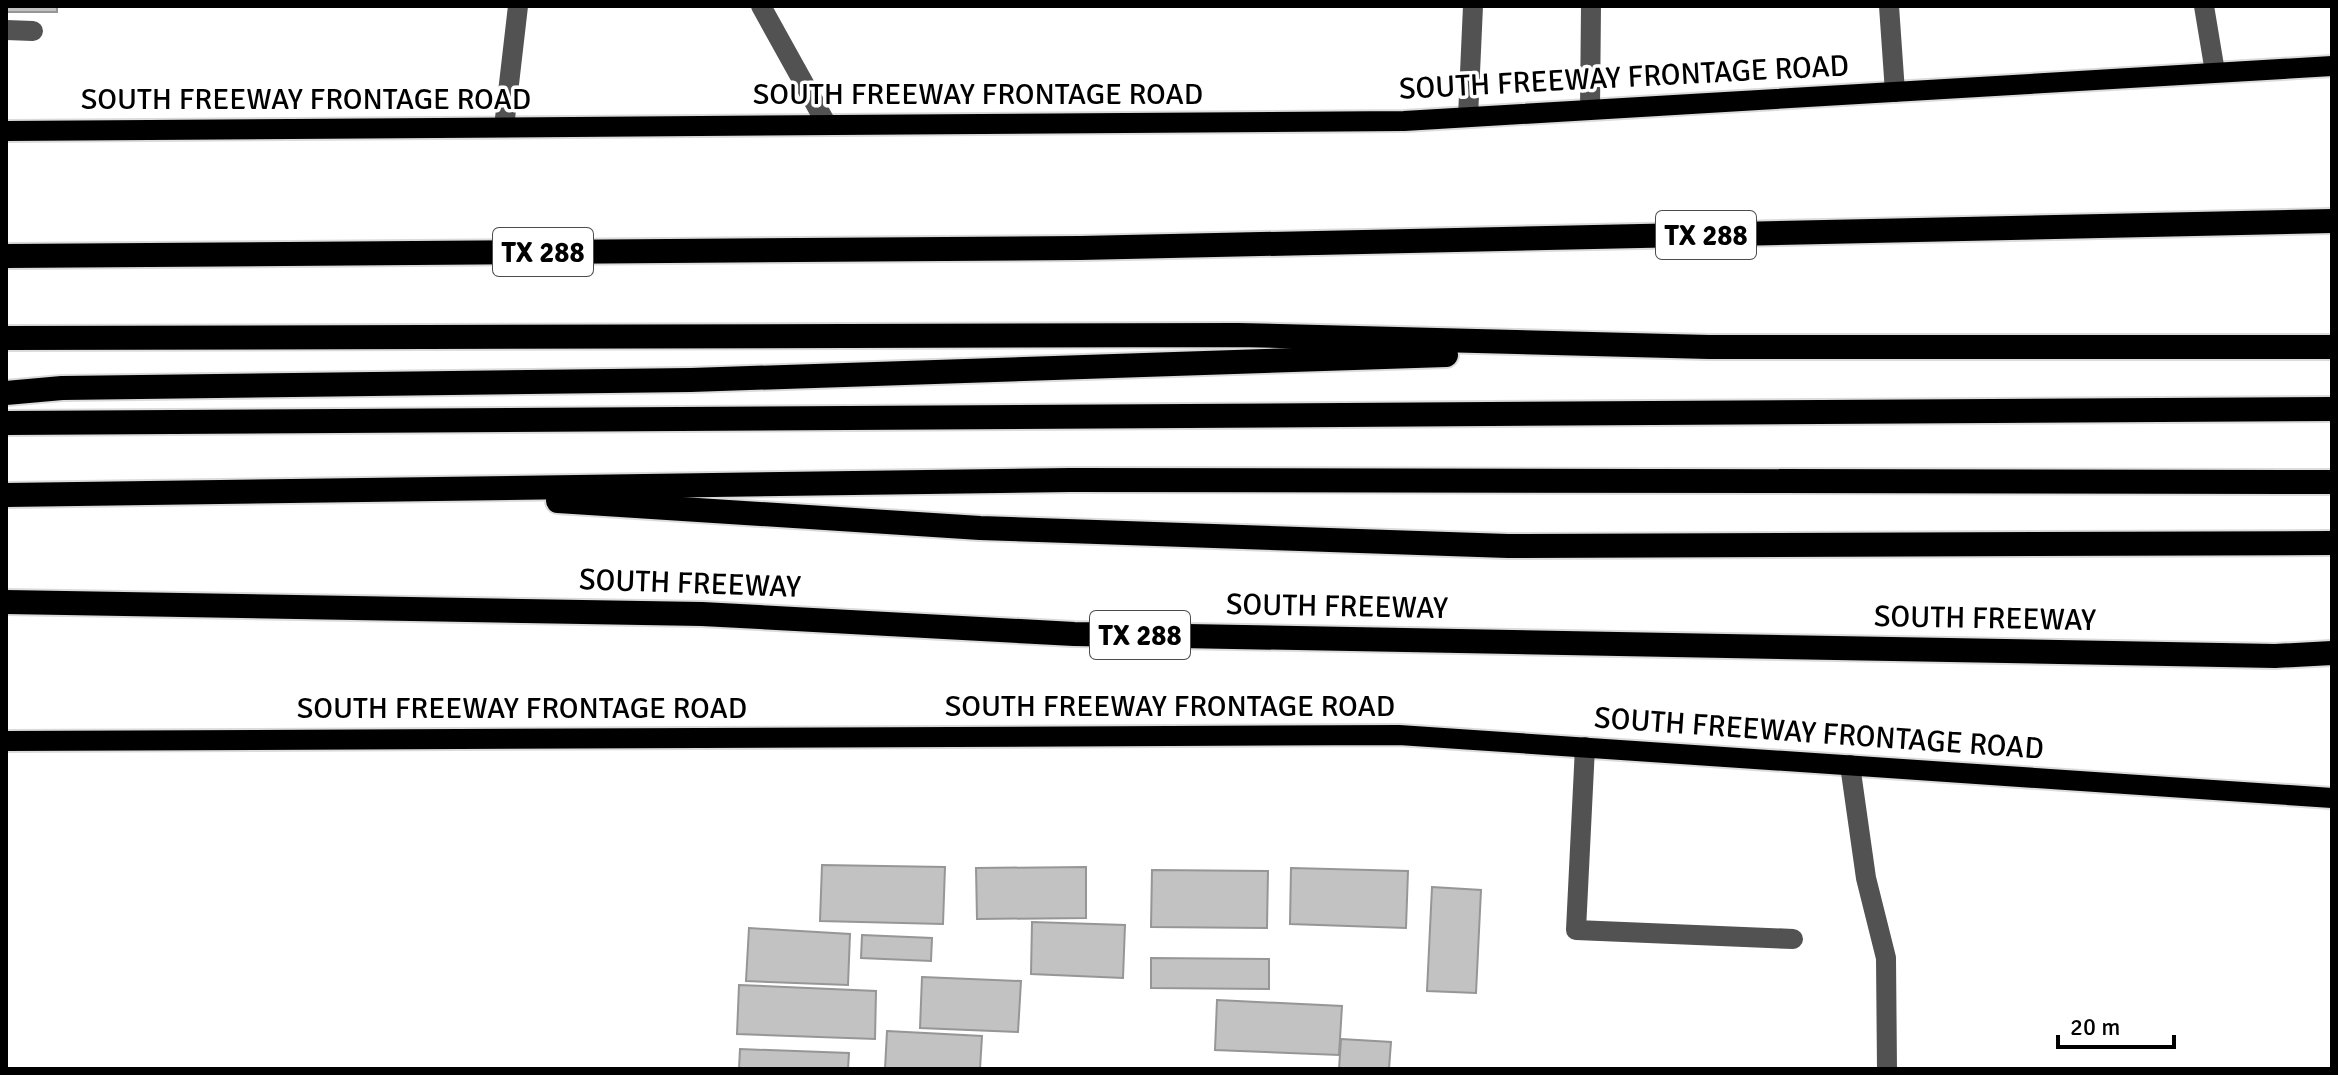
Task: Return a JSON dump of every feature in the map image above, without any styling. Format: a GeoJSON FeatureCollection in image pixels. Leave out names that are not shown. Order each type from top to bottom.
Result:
{"type":"FeatureCollection","features":[{"type":"Feature","properties":{"kind":"highway","name":"TX 288"},"geometry":{"type":"LineString","coordinates":[[6,256],[1080,248],[2332,221]]}},
{"type":"Feature","properties":{"kind":"highway"},"geometry":{"type":"LineString","coordinates":[[6,338],[1238,335],[1709,347],[2332,347]]}},
{"type":"Feature","properties":{"kind":"highway"},"geometry":{"type":"LineString","coordinates":[[6,393],[62,388],[707,380],[1709,347]]}},
{"type":"Feature","properties":{"kind":"highway"},"geometry":{"type":"LineString","coordinates":[[6,423],[2332,409]]}},
{"type":"Feature","properties":{"kind":"highway"},"geometry":{"type":"LineString","coordinates":[[6,495],[1070,480],[2332,482]]}},
{"type":"Feature","properties":{"kind":"highway"},"geometry":{"type":"LineString","coordinates":[[372,489],[980,528],[1508,546],[2332,543]]}},
{"type":"Feature","properties":{"kind":"highway","name":"SOUTH FREEWAY"},"geometry":{"type":"LineString","coordinates":[[6,602],[702,614],[1074,634],[2259,655],[2332,653]]}},
{"type":"Feature","properties":{"kind":"main road","name":"SOUTH FREEWAY FRONTAGE ROAD"},"geometry":{"type":"LineString","coordinates":[[6,131],[1404,121],[2332,66]]}},
{"type":"Feature","properties":{"kind":"main road","name":"SOUTH FREEWAY FRONTAGE ROAD"},"geometry":{"type":"LineString","coordinates":[[6,741],[1399,735],[2332,798]]}},
{"type":"Feature","properties":{"kind":"lane"},"geometry":{"type":"LineString","coordinates":[[504,127],[518,6]]}},
{"type":"Feature","properties":{"kind":"lane"},"geometry":{"type":"LineString","coordinates":[[761,6],[827,125]]}},
{"type":"Feature","properties":{"kind":"lane"},"geometry":{"type":"LineString","coordinates":[[1468,117],[1473,6]]}},
{"type":"Feature","properties":{"kind":"lane"},"geometry":{"type":"LineString","coordinates":[[1590,109],[1591,6]]}},
{"type":"Feature","properties":{"kind":"lane"},"geometry":{"type":"LineString","coordinates":[[1889,6],[1895,92]]}},
{"type":"Feature","properties":{"kind":"lane"},"geometry":{"type":"LineString","coordinates":[[2204,6],[2215,72]]}},
{"type":"Feature","properties":{"kind":"lane"},"geometry":{"type":"LineString","coordinates":[[6,30],[33,31]]}},
{"type":"Feature","properties":{"kind":"lane"},"geometry":{"type":"LineString","coordinates":[[1585,747],[1576,930],[1793,939]]}},
{"type":"Feature","properties":{"kind":"lane"},"geometry":{"type":"LineString","coordinates":[[1850,765],[1866,878],[1886,958],[1887,1069]]}},
{"type":"Feature","properties":{"kind":"building"},"geometry":{"type":"Polygon","coordinates":[[[6,6],[57,6],[57,12],[6,12],[6,6]]]}},
{"type":"Feature","properties":{"kind":"building"},"geometry":{"type":"Polygon","coordinates":[[[822,865],[945,867],[943,924],[820,921],[822,865]]]}},
{"type":"Feature","properties":{"kind":"building"},"geometry":{"type":"Polygon","coordinates":[[[1086,867],[1086,918],[977,919],[976,868],[1086,867]]]}},
{"type":"Feature","properties":{"kind":"building"},"geometry":{"type":"Polygon","coordinates":[[[1291,868],[1408,871],[1406,928],[1290,924],[1291,868]]]}},
{"type":"Feature","properties":{"kind":"building"},"geometry":{"type":"Polygon","coordinates":[[[1152,870],[1268,871],[1267,928],[1151,927],[1152,870]]]}},
{"type":"Feature","properties":{"kind":"building"},"geometry":{"type":"Polygon","coordinates":[[[1432,887],[1481,890],[1476,993],[1427,991],[1432,887]]]}},
{"type":"Feature","properties":{"kind":"building"},"geometry":{"type":"Polygon","coordinates":[[[1032,922],[1125,925],[1123,978],[1031,974],[1032,922]]]}},
{"type":"Feature","properties":{"kind":"building"},"geometry":{"type":"Polygon","coordinates":[[[749,928],[850,934],[848,985],[746,981],[749,928]]]}},
{"type":"Feature","properties":{"kind":"building"},"geometry":{"type":"Polygon","coordinates":[[[862,935],[932,938],[931,961],[861,958],[862,935]]]}},
{"type":"Feature","properties":{"kind":"building"},"geometry":{"type":"Polygon","coordinates":[[[1151,958],[1269,959],[1269,989],[1151,988],[1151,958]]]}},
{"type":"Feature","properties":{"kind":"building"},"geometry":{"type":"Polygon","coordinates":[[[922,977],[1021,981],[1018,1032],[920,1028],[922,977]]]}},
{"type":"Feature","properties":{"kind":"building"},"geometry":{"type":"Polygon","coordinates":[[[739,985],[876,991],[875,1039],[737,1034],[739,985]]]}},
{"type":"Feature","properties":{"kind":"building"},"geometry":{"type":"Polygon","coordinates":[[[1217,1000],[1342,1006],[1339,1055],[1215,1050],[1217,1000]]]}},
{"type":"Feature","properties":{"kind":"building"},"geometry":{"type":"Polygon","coordinates":[[[887,1031],[982,1036],[980,1069],[885,1069],[887,1031]]]}},
{"type":"Feature","properties":{"kind":"building"},"geometry":{"type":"Polygon","coordinates":[[[1341,1039],[1391,1042],[1389,1069],[1339,1069],[1341,1039]]]}},
{"type":"Feature","properties":{"kind":"building"},"geometry":{"type":"Polygon","coordinates":[[[740,1049],[849,1053],[848,1069],[739,1069],[740,1049]]]}}]}
